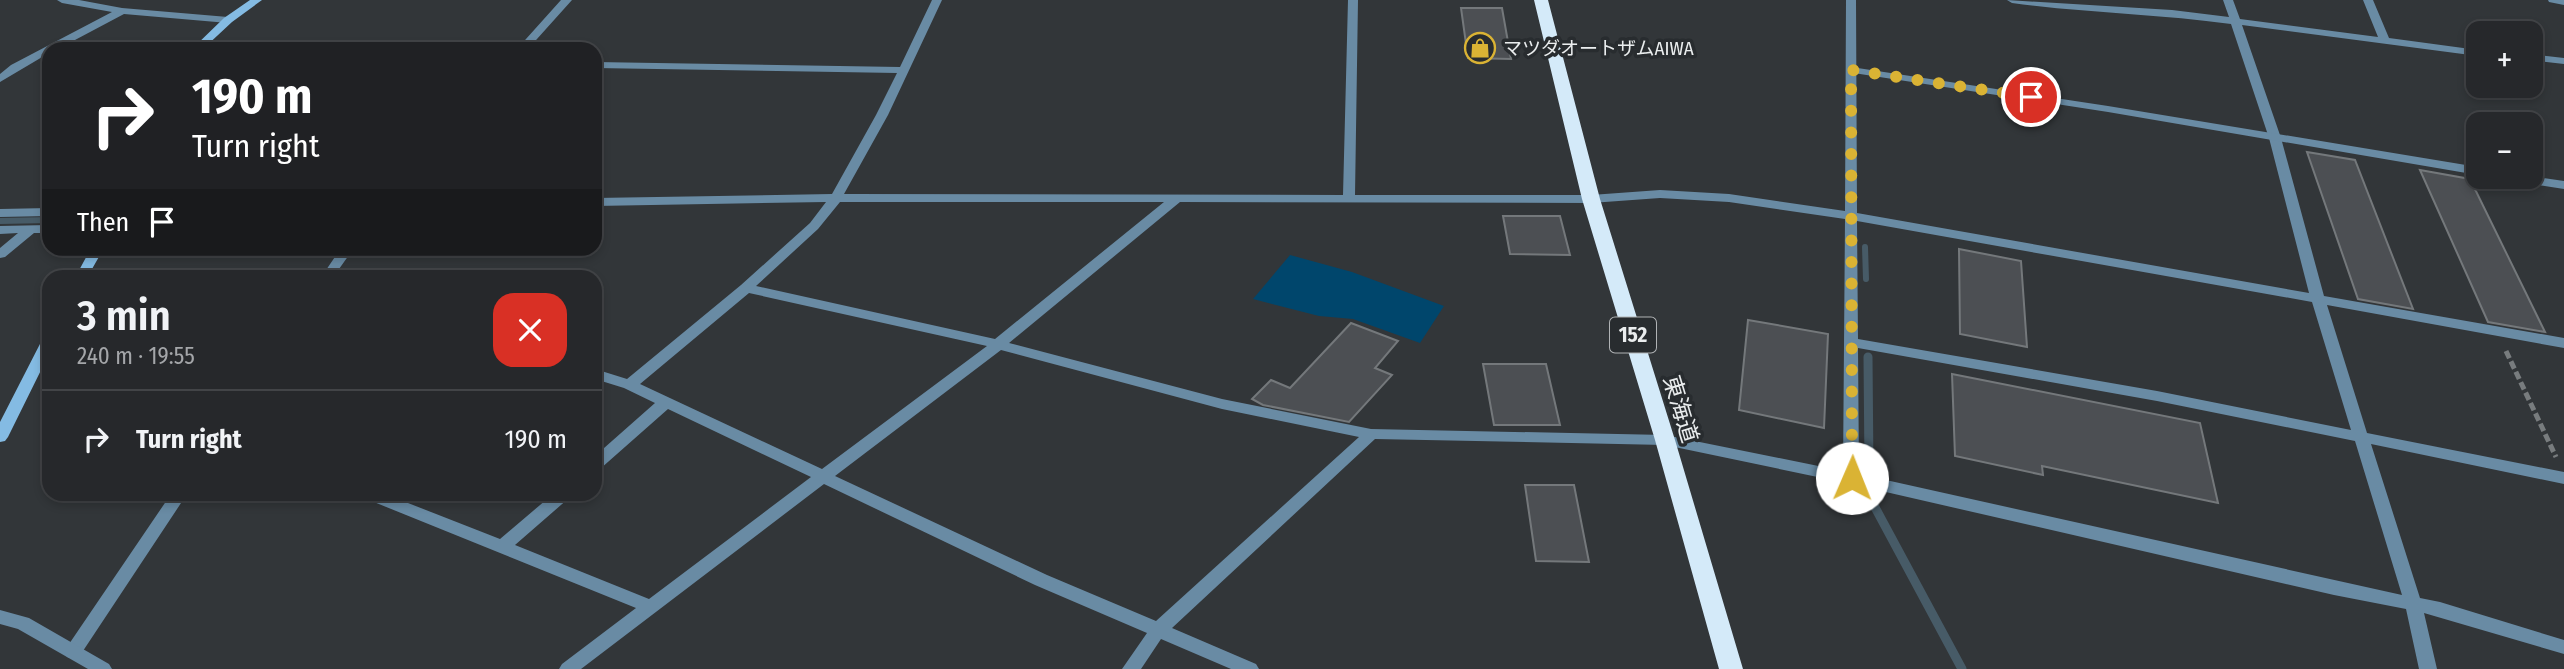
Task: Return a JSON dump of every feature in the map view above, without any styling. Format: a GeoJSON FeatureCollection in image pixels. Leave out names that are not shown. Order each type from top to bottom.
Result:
{"type":"FeatureCollection","features":[{"type":"Feature","properties":{"kind":"highway","name":"東海道"},"geometry":{"type":"LineString","coordinates":[[1541,0],[1591,199],[1665,440],[1731,669]]}},
{"type":"Feature","properties":{"kind":"main road"},"geometry":{"type":"LineString","coordinates":[[204,42],[228,20],[257,0]]}},
{"type":"Feature","properties":{"kind":"main road"},"geometry":{"type":"LineString","coordinates":[[0,437],[42,354]]}},
{"type":"Feature","properties":{"kind":"street"},"geometry":{"type":"LineString","coordinates":[[62,0],[122,11],[228,20]]}},
{"type":"Feature","properties":{"kind":"street"},"geometry":{"type":"LineString","coordinates":[[528,42],[567,0]]}},
{"type":"Feature","properties":{"kind":"street"},"geometry":{"type":"LineString","coordinates":[[629,385],[746,288],[814,226],[836,198],[883,115],[937,0]]}},
{"type":"Feature","properties":{"kind":"street"},"geometry":{"type":"LineString","coordinates":[[1349,197],[1353,0]]}},
{"type":"Feature","properties":{"kind":"street"},"geometry":{"type":"LineString","coordinates":[[1851,0],[1852,478]]}},
{"type":"Feature","properties":{"kind":"street"},"geometry":{"type":"LineString","coordinates":[[2012,0],[2070,8],[2172,13],[2466,51]]}},
{"type":"Feature","properties":{"kind":"street"},"geometry":{"type":"LineString","coordinates":[[2228,0],[2275,138],[2319,301],[2413,603],[2428,669]]}},
{"type":"Feature","properties":{"kind":"street"},"geometry":{"type":"LineString","coordinates":[[2368,0],[2385,41]]}},
{"type":"Feature","properties":{"kind":"street"},"geometry":{"type":"LineString","coordinates":[[2553,0],[2564,2]]}},
{"type":"Feature","properties":{"kind":"street"},"geometry":{"type":"LineString","coordinates":[[62,42],[122,11]]}},
{"type":"Feature","properties":{"kind":"street"},"geometry":{"type":"LineString","coordinates":[[0,79],[15,67],[42,53]]}},
{"type":"Feature","properties":{"kind":"street"},"geometry":{"type":"LineString","coordinates":[[2543,59],[2564,61]]}},
{"type":"Feature","properties":{"kind":"street"},"geometry":{"type":"LineString","coordinates":[[602,65],[904,70]]}},
{"type":"Feature","properties":{"kind":"street"},"geometry":{"type":"LineString","coordinates":[[1851,70],[2108,109],[2466,169]]}},
{"type":"Feature","properties":{"kind":"street"},"geometry":{"type":"LineString","coordinates":[[2543,182],[2564,185]]}},
{"type":"Feature","properties":{"kind":"street"},"geometry":{"type":"LineString","coordinates":[[602,202],[836,198],[1591,199],[1660,194],[1729,198],[2564,343]]}},
{"type":"Feature","properties":{"kind":"street"},"geometry":{"type":"LineString","coordinates":[[568,669],[997,344],[1177,198]]}},
{"type":"Feature","properties":{"kind":"street"},"geometry":{"type":"LineString","coordinates":[[0,213],[42,212]]}},
{"type":"Feature","properties":{"kind":"street"},"geometry":{"type":"LineString","coordinates":[[0,230],[42,229]]}},
{"type":"Feature","properties":{"kind":"street"},"geometry":{"type":"LineString","coordinates":[[0,254],[30,230]]}},
{"type":"Feature","properties":{"kind":"street"},"geometry":{"type":"LineString","coordinates":[[746,288],[997,344],[1222,404],[1371,435],[1665,440],[1852,478],[2440,609],[2564,647]]}},
{"type":"Feature","properties":{"kind":"street"},"geometry":{"type":"LineString","coordinates":[[1853,343],[2157,396],[2564,478]]}},
{"type":"Feature","properties":{"kind":"street"},"geometry":{"type":"LineString","coordinates":[[602,376],[666,402],[1041,580],[1250,669]]}},
{"type":"Feature","properties":{"kind":"street"},"geometry":{"type":"LineString","coordinates":[[602,459],[666,402]]}},
{"type":"Feature","properties":{"kind":"street"},"geometry":{"type":"LineString","coordinates":[[1131,669],[1158,630],[1371,435]]}},
{"type":"Feature","properties":{"kind":"street"},"geometry":{"type":"LineString","coordinates":[[73,652],[173,501]]}},
{"type":"Feature","properties":{"kind":"street"},"geometry":{"type":"LineString","coordinates":[[388,501],[651,607]]}},
{"type":"Feature","properties":{"kind":"street"},"geometry":{"type":"LineString","coordinates":[[503,546],[555,501]]}},
{"type":"Feature","properties":{"kind":"street"},"geometry":{"type":"LineString","coordinates":[[0,617],[23,623],[103,669]]}},
{"type":"Feature","properties":{"kind":"path"},"geometry":{"type":"LineString","coordinates":[[2496,332],[2558,462]]}},
{"type":"Feature","properties":{"kind":"shaded area"},"geometry":{"type":"Polygon","coordinates":[[[1290,255],[1352,272],[1444,306],[1420,343],[1353,319],[1319,316],[1253,299],[1290,255]]]}},
{"type":"Feature","properties":{"kind":"building"},"geometry":{"type":"Polygon","coordinates":[[[1461,8],[1502,8],[1511,59],[1468,58],[1461,8]]]}},
{"type":"Feature","properties":{"kind":"building"},"geometry":{"type":"Polygon","coordinates":[[[2307,152],[2355,160],[2413,309],[2358,299],[2307,152]]]}},
{"type":"Feature","properties":{"kind":"building"},"geometry":{"type":"Polygon","coordinates":[[[2420,170],[2466,178],[2466,189],[2475,189],[2545,332],[2488,322],[2420,170]]]}},
{"type":"Feature","properties":{"kind":"building"},"geometry":{"type":"Polygon","coordinates":[[[1503,216],[1560,216],[1570,255],[1510,254],[1503,216]]]}},
{"type":"Feature","properties":{"kind":"building"},"geometry":{"type":"Polygon","coordinates":[[[1959,249],[2021,261],[2027,347],[1960,334],[1959,249]]]}},
{"type":"Feature","properties":{"kind":"building"},"geometry":{"type":"Polygon","coordinates":[[[1748,320],[1828,334],[1824,428],[1739,410],[1748,320]]]}},
{"type":"Feature","properties":{"kind":"building"},"geometry":{"type":"Polygon","coordinates":[[[1351,323],[1398,341],[1375,368],[1392,375],[1349,422],[1263,405],[1252,399],[1271,380],[1290,388],[1351,323]]]}},
{"type":"Feature","properties":{"kind":"building"},"geometry":{"type":"Polygon","coordinates":[[[1483,364],[1546,364],[1560,425],[1494,425],[1483,364]]]}},
{"type":"Feature","properties":{"kind":"building"},"geometry":{"type":"Polygon","coordinates":[[[1952,374],[2200,423],[2218,503],[2042,466],[2043,475],[1955,456],[1952,374]]]}},
{"type":"Feature","properties":{"kind":"building"},"geometry":{"type":"Polygon","coordinates":[[[1525,485],[1574,485],[1589,562],[1536,561],[1525,485]]]}},
{"type":"Feature","properties":{"kind":"waterway"},"geometry":{"type":"LineString","coordinates":[[0,221],[42,220]]}},
{"type":"Feature","properties":{"kind":"waterway"},"geometry":{"type":"LineString","coordinates":[[1865,247],[1866,279]]}},
{"type":"Feature","properties":{"kind":"waterway"},"geometry":{"type":"LineString","coordinates":[[1868,357],[1869,470]]}},
{"type":"Feature","properties":{"kind":"waterway"},"geometry":{"type":"LineString","coordinates":[[1870,498],[1962,669]]}},
{"type":"Feature","properties":{"kind":"place","name":"マツダオートザムAIWA"},"geometry":{"type":"Point","coordinates":[1480,48]}},
{"type":"Feature","properties":{"kind":"route"},"geometry":{"type":"LineString","coordinates":[[1852,478],[1851,70],[2031,97]]}}]}
